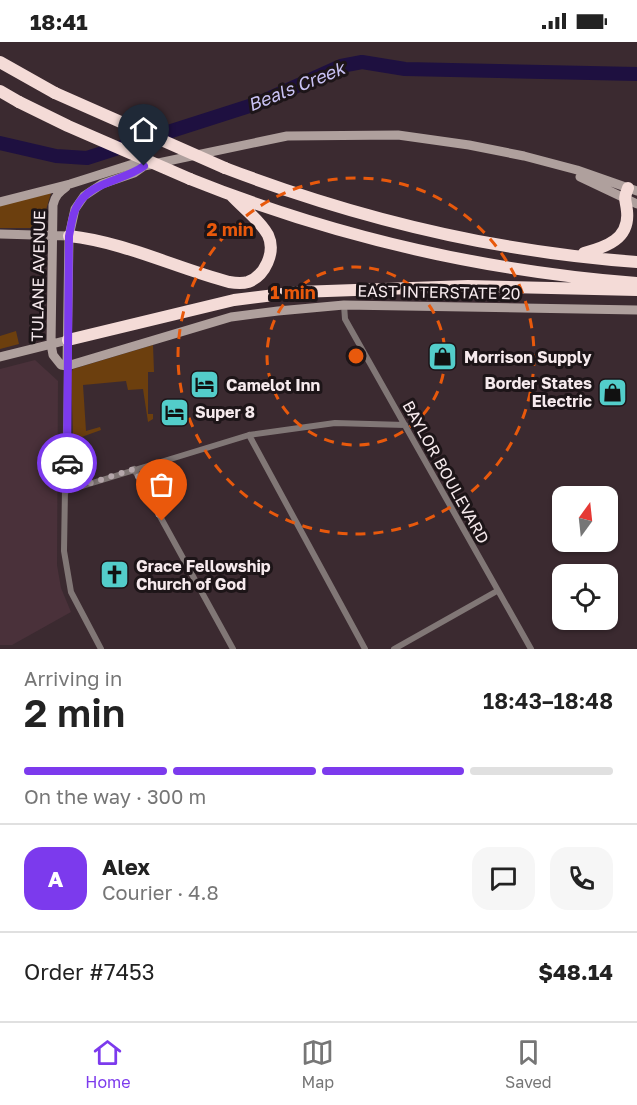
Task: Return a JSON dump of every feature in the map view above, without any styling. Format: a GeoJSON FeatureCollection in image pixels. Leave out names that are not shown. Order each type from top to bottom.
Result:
{"type":"FeatureCollection","features":[{"type":"Feature","properties":{"kind":"highway"},"geometry":{"type":"LineString","coordinates":[[0,62],[55,93],[225,168],[300,195],[377,217],[498,243],[577,256],[637,262]]}},
{"type":"Feature","properties":{"kind":"highway"},"geometry":{"type":"LineString","coordinates":[[0,91],[68,126],[190,179],[232,196],[340,230],[508,267],[637,283]]}},
{"type":"Feature","properties":{"kind":"highway"},"geometry":{"type":"LineString","coordinates":[[577,256],[610,245],[617,240],[627,220],[632,189]]}},
{"type":"Feature","properties":{"kind":"highway"},"geometry":{"type":"LineString","coordinates":[[69,236],[120,248],[228,282],[247,282],[256,278],[266,266],[271,250],[270,242],[261,224],[232,196]]}},
{"type":"Feature","properties":{"kind":"highway"},"geometry":{"type":"LineString","coordinates":[[68,340],[234,300],[299,292],[468,286],[637,290]]}},
{"type":"Feature","properties":{"kind":"main road"},"geometry":{"type":"LineString","coordinates":[[0,202],[70,184],[133,164],[144,166],[287,136],[398,135],[524,156],[577,170],[632,189],[637,204]]}},
{"type":"Feature","properties":{"kind":"main road","name":"TULANE AVENUE"},"geometry":{"type":"LineString","coordinates":[[70,184],[54,199],[52,236],[51,344],[53,355],[61,365],[67,366],[69,236],[75,209],[84,196],[102,184],[134,173],[144,166]]}},
{"type":"Feature","properties":{"kind":"main road"},"geometry":{"type":"LineString","coordinates":[[0,234],[69,236]]}},
{"type":"Feature","properties":{"kind":"main road","name":"EAST INTERSTATE 20"},"geometry":{"type":"LineString","coordinates":[[67,366],[231,317],[278,310],[344,305],[637,310]]}},
{"type":"Feature","properties":{"kind":"main road"},"geometry":{"type":"LineString","coordinates":[[0,357],[68,340]]}},
{"type":"Feature","properties":{"kind":"street","name":"BAYLOR BOULEVARD"},"geometry":{"type":"LineString","coordinates":[[344,305],[345,319],[531,649]]}},
{"type":"Feature","properties":{"kind":"street","name":"TULANE AVENUE"},"geometry":{"type":"LineString","coordinates":[[67,366],[64,551],[66,573],[71,592],[101,649]]}},
{"type":"Feature","properties":{"kind":"street"},"geometry":{"type":"LineString","coordinates":[[66,491],[249,435],[335,423],[405,425]]}},
{"type":"Feature","properties":{"kind":"street"},"geometry":{"type":"LineString","coordinates":[[249,435],[365,649]]}},
{"type":"Feature","properties":{"kind":"street"},"geometry":{"type":"LineString","coordinates":[[134,469],[232,649]]}},
{"type":"Feature","properties":{"kind":"street"},"geometry":{"type":"LineString","coordinates":[[394,649],[497,591]]}},
{"type":"Feature","properties":{"kind":"shaded area"},"geometry":{"type":"Polygon","coordinates":[[[51,193],[46,210],[46,228],[0,228],[0,205],[51,193]]]}},
{"type":"Feature","properties":{"kind":"shaded area"},"geometry":{"type":"Polygon","coordinates":[[[16,331],[19,344],[0,349],[0,336],[16,331]]]}},
{"type":"Feature","properties":{"kind":"shaded area"},"geometry":{"type":"Polygon","coordinates":[[[153,345],[154,372],[148,372],[148,414],[153,414],[153,419],[148,422],[143,389],[128,390],[126,381],[83,385],[86,431],[100,427],[101,430],[76,439],[73,437],[71,373],[73,369],[153,345]]]}},
{"type":"Feature","properties":{"kind":"shaded area"},"geometry":{"type":"Polygon","coordinates":[[[35,360],[58,381],[57,565],[61,588],[71,612],[12,645],[0,645],[0,369],[35,360]]]}},
{"type":"Feature","properties":{"kind":"waterway","name":"Beals Creek"},"geometry":{"type":"LineString","coordinates":[[0,143],[56,156],[87,158],[259,103],[341,66],[362,62],[405,69],[637,74]]}},
{"type":"Feature","properties":{"kind":"way so far"},"geometry":{"type":"LineString","coordinates":[[67,463],[66,491],[134,469],[162,521]]}},
{"type":"Feature","properties":{"kind":"place","name":"Morrison Supply"},"geometry":{"type":"Point","coordinates":[443,357]}},
{"type":"Feature","properties":{"kind":"place","name":"Camelot Inn"},"geometry":{"type":"Point","coordinates":[205,385]}},
{"type":"Feature","properties":{"kind":"place","name":"Border States Electric"},"geometry":{"type":"Point","coordinates":[613,392]}},
{"type":"Feature","properties":{"kind":"place","name":"Super 8"},"geometry":{"type":"Point","coordinates":[174,412]}},
{"type":"Feature","properties":{"kind":"place","name":"Grace Fellowship Church of God"},"geometry":{"type":"Point","coordinates":[115,575]}},
{"type":"Feature","properties":{"kind":"route"},"geometry":{"type":"LineString","coordinates":[[67,463],[69,236],[75,209],[84,196],[102,184],[134,173],[144,166]]}}]}
